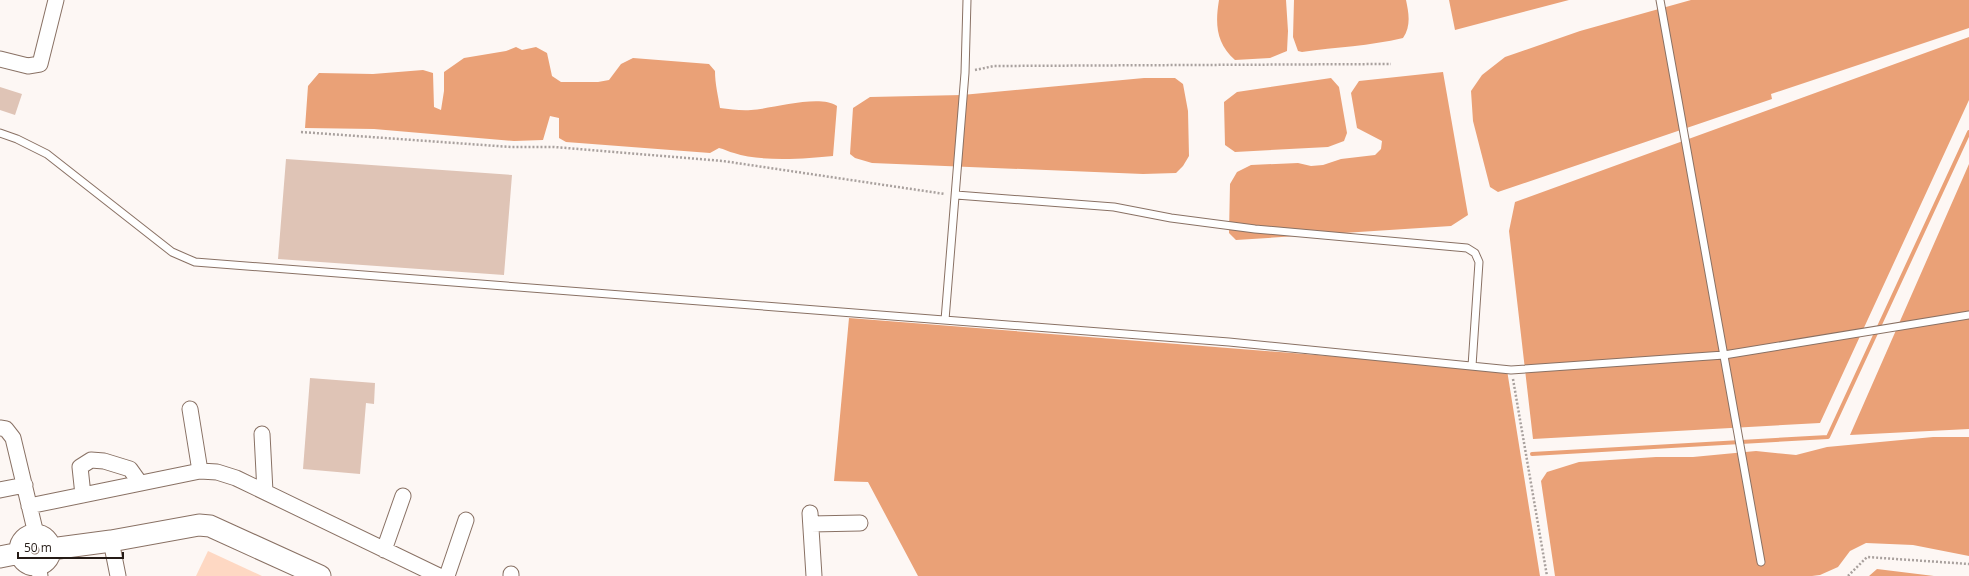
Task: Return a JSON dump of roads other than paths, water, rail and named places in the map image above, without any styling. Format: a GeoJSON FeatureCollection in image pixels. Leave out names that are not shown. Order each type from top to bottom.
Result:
{"type":"FeatureCollection","features":[{"type":"Feature","properties":{"kind":"street"},"geometry":{"type":"LineString","coordinates":[[0,59],[28,66],[40,64],[56,0]]}},
{"type":"Feature","properties":{"kind":"street"},"geometry":{"type":"LineString","coordinates":[[190,409],[200,471]]}},
{"type":"Feature","properties":{"kind":"street"},"geometry":{"type":"LineString","coordinates":[[0,428],[6,429],[13,438],[36,534]]}},
{"type":"Feature","properties":{"kind":"street"},"geometry":{"type":"LineString","coordinates":[[262,434],[265,492]]}},
{"type":"Feature","properties":{"kind":"street"},"geometry":{"type":"LineString","coordinates":[[83,495],[80,467],[91,460],[104,461],[130,469],[140,483]]}},
{"type":"Feature","properties":{"kind":"street"},"geometry":{"type":"LineString","coordinates":[[29,506],[200,471],[217,472],[265,492],[439,576]]}},
{"type":"Feature","properties":{"kind":"street"},"geometry":{"type":"LineString","coordinates":[[0,490],[25,485]]}},
{"type":"Feature","properties":{"kind":"street"},"geometry":{"type":"LineString","coordinates":[[384,550],[403,496]]}},
{"type":"Feature","properties":{"kind":"street"},"geometry":{"type":"LineString","coordinates":[[814,576],[810,519],[860,523]]}},
{"type":"Feature","properties":{"kind":"street"},"geometry":{"type":"LineString","coordinates":[[447,576],[466,520]]}},
{"type":"Feature","properties":{"kind":"street"},"geometry":{"type":"LineString","coordinates":[[51,549],[111,541],[199,525],[210,526],[320,576]]}},
{"type":"Feature","properties":{"kind":"street"},"geometry":{"type":"LineString","coordinates":[[36,534],[48,540],[51,549],[47,559],[39,571],[24,561],[10,555],[29,535],[36,534]]}},
{"type":"Feature","properties":{"kind":"street"},"geometry":{"type":"LineString","coordinates":[[111,541],[118,576]]}},
{"type":"Feature","properties":{"kind":"lane"},"geometry":{"type":"LineString","coordinates":[[945,320],[965,73],[967,0]]}},
{"type":"Feature","properties":{"kind":"lane"},"geometry":{"type":"LineString","coordinates":[[1660,0],[1760,562]]}},
{"type":"Feature","properties":{"kind":"lane"},"geometry":{"type":"LineString","coordinates":[[0,133],[17,139],[47,154],[172,252],[195,262],[1229,342],[1511,370],[1724,355],[1969,315]]}},
{"type":"Feature","properties":{"kind":"lane"},"geometry":{"type":"LineString","coordinates":[[956,195],[1114,207],[1170,218],[1255,229],[1467,248],[1475,253],[1480,262],[1472,366]]}},
{"type":"Feature","properties":{"kind":"waterway"},"geometry":{"type":"LineString","coordinates":[[1532,454],[1828,437],[1969,132]]}}]}
